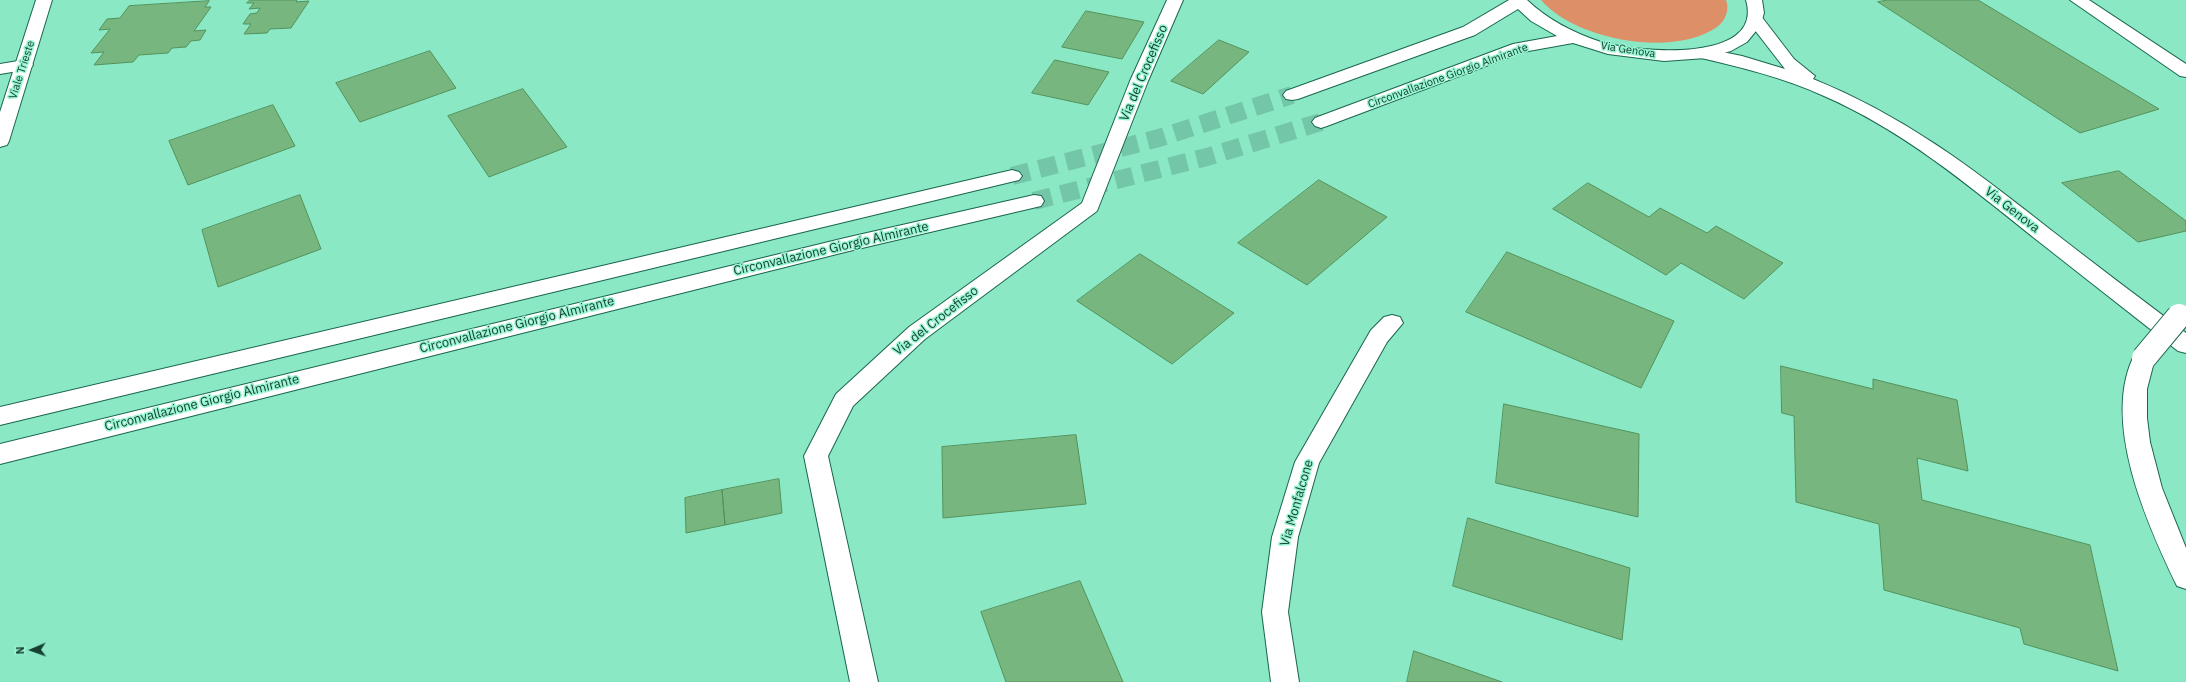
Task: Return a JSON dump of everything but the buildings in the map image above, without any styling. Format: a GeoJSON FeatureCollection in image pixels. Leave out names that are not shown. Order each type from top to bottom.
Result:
{"type":"FeatureCollection","features":[{"type":"Feature","properties":{"kind":"main road","name":"Viale Trieste"},"geometry":{"type":"LineString","coordinates":[[0,141],[44,0]]}},
{"type":"Feature","properties":{"kind":"main road","name":"Via del Crocefisso"},"geometry":{"type":"LineString","coordinates":[[864,682],[816,456],[844,400],[917,333],[1090,206],[1139,81],[1175,0]]}},
{"type":"Feature","properties":{"kind":"main road"},"geometry":{"type":"LineString","coordinates":[[1292,95],[1469,31],[1518,0]]}},
{"type":"Feature","properties":{"kind":"main road","name":"Via Genova"},"geometry":{"type":"LineString","coordinates":[[1518,0],[1542,21],[1576,38],[1607,48],[1640,54],[1674,56],[1703,53],[1722,48],[1738,40],[1749,31],[1755,20],[1788,63],[1828,92]]}},
{"type":"Feature","properties":{"kind":"main road"},"geometry":{"type":"LineString","coordinates":[[1754,0],[1755,20]]}},
{"type":"Feature","properties":{"kind":"main road"},"geometry":{"type":"LineString","coordinates":[[2078,0],[2186,72]]}},
{"type":"Feature","properties":{"kind":"main road","name":"Circonvallazione Giorgio Almirante"},"geometry":{"type":"LineString","coordinates":[[1321,122],[1520,48],[1576,38]]}},
{"type":"Feature","properties":{"kind":"main road","name":"Via Genova"},"geometry":{"type":"LineString","coordinates":[[1703,53],[1741,59],[1775,69],[1828,92],[1898,127],[1945,158],[2186,345]]}},
{"type":"Feature","properties":{"kind":"main road"},"geometry":{"type":"LineString","coordinates":[[0,69],[24,65]]}},
{"type":"Feature","properties":{"kind":"main road"},"geometry":{"type":"LineString","coordinates":[[0,416],[1012,176]]}},
{"type":"Feature","properties":{"kind":"main road","name":"Circonvallazione Giorgio Almirante"},"geometry":{"type":"LineString","coordinates":[[0,454],[807,254],[1034,201]]}},
{"type":"Feature","properties":{"kind":"main road"},"geometry":{"type":"LineString","coordinates":[[2183,313],[2144,358],[2135,393],[2137,446],[2155,506],[2186,578]]}},
{"type":"Feature","properties":{"kind":"main road","name":"Via Monfalcone"},"geometry":{"type":"LineString","coordinates":[[1285,682],[1275,612],[1285,537],[1307,462],[1379,336],[1392,323]]}},
{"type":"Feature","properties":{"kind":"shaded area"},"geometry":{"type":"Polygon","coordinates":[[[1541,0],[1726,0],[1727,11],[1720,25],[1698,36],[1676,41],[1651,43],[1625,40],[1600,34],[1577,25],[1557,14],[1541,0]]]}},
{"type":"Feature","properties":{"kind":"tunnel"},"geometry":{"type":"LineString","coordinates":[[1012,176],[1159,138],[1292,95]]}},
{"type":"Feature","properties":{"kind":"tunnel"},"geometry":{"type":"LineString","coordinates":[[1034,201],[1207,157],[1321,122]]}}]}
